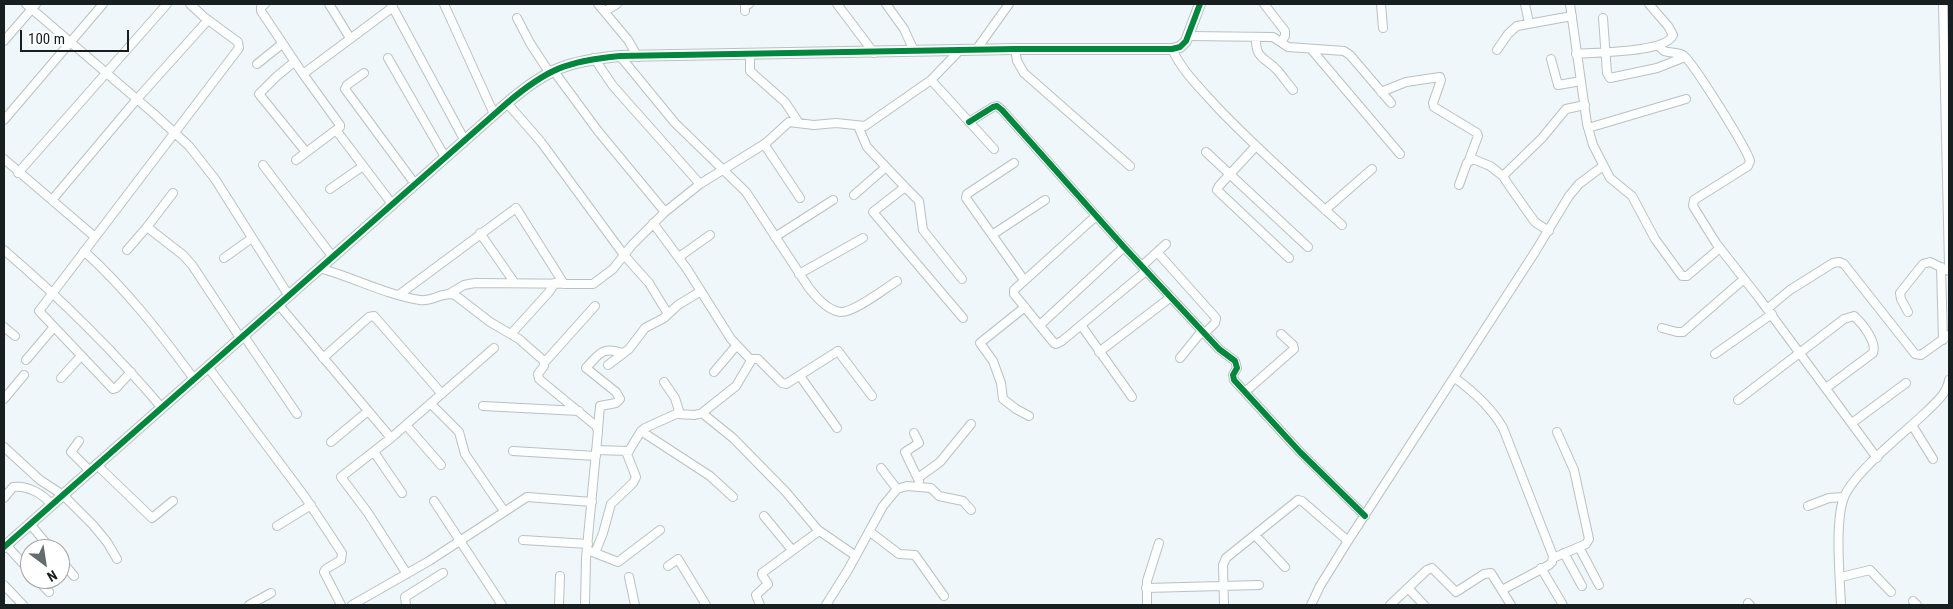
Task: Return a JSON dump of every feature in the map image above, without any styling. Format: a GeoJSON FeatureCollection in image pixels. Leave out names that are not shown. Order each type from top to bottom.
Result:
{"type":"FeatureCollection","features":[{"type":"Feature","properties":{"kind":"street"},"geometry":{"type":"LineString","coordinates":[[4,120],[103,4]]}},
{"type":"Feature","properties":{"kind":"street"},"geometry":{"type":"LineString","coordinates":[[18,173],[166,4]]}},
{"type":"Feature","properties":{"kind":"street"},"geometry":{"type":"LineString","coordinates":[[131,372],[114,389],[39,312],[239,46],[238,42],[190,4]]}},
{"type":"Feature","properties":{"kind":"street"},"geometry":{"type":"LineString","coordinates":[[265,4],[260,9],[302,74],[340,125],[340,127],[296,160]]}},
{"type":"Feature","properties":{"kind":"street"},"geometry":{"type":"LineString","coordinates":[[329,4],[350,38]]}},
{"type":"Feature","properties":{"kind":"street"},"geometry":{"type":"LineString","coordinates":[[444,4],[493,111]]}},
{"type":"Feature","properties":{"kind":"street"},"geometry":{"type":"LineString","coordinates":[[598,4],[636,53]]}},
{"type":"Feature","properties":{"kind":"street"},"geometry":{"type":"LineString","coordinates":[[605,11],[617,4]]}},
{"type":"Feature","properties":{"kind":"street"},"geometry":{"type":"LineString","coordinates":[[837,4],[874,53]]}},
{"type":"Feature","properties":{"kind":"street"},"geometry":{"type":"LineString","coordinates":[[886,4],[904,29],[914,51]]}},
{"type":"Feature","properties":{"kind":"street"},"geometry":{"type":"LineString","coordinates":[[976,50],[1009,4]]}},
{"type":"Feature","properties":{"kind":"street"},"geometry":{"type":"LineString","coordinates":[[20,561],[5,546],[30,524],[50,502],[159,406],[191,375],[208,367],[240,335],[279,306],[287,292],[319,268],[330,253],[412,181],[493,111],[507,104],[548,69],[594,58],[636,53],[750,54],[1015,49],[1172,49],[1183,44],[1188,36],[1200,4]]}},
{"type":"Feature","properties":{"kind":"street"},"geometry":{"type":"LineString","coordinates":[[1264,4],[1285,31],[1285,36],[1281,42]]}},
{"type":"Feature","properties":{"kind":"street"},"geometry":{"type":"LineString","coordinates":[[1381,4],[1383,28]]}},
{"type":"Feature","properties":{"kind":"street"},"geometry":{"type":"LineString","coordinates":[[1526,4],[1529,23]]}},
{"type":"Feature","properties":{"kind":"street"},"geometry":{"type":"LineString","coordinates":[[1570,4],[1588,128],[1603,166],[1613,181],[1632,196],[1656,239],[1673,266],[1682,276],[1687,276],[1720,248]]}},
{"type":"Feature","properties":{"kind":"street"},"geometry":{"type":"LineString","coordinates":[[1576,54],[1659,46],[1670,40],[1673,37],[1673,32],[1648,4]]}},
{"type":"Feature","properties":{"kind":"street"},"geometry":{"type":"LineString","coordinates":[[1715,354],[1770,311],[1797,286],[1833,263],[1839,262],[1844,264],[1916,354],[1921,355],[1946,337],[1943,4]]}},
{"type":"Feature","properties":{"kind":"street"},"geometry":{"type":"LineString","coordinates":[[4,41],[31,5],[70,42],[175,133],[206,167],[287,292]]}},
{"type":"Feature","properties":{"kind":"street"},"geometry":{"type":"LineString","coordinates":[[302,74],[392,5],[463,138]]}},
{"type":"Feature","properties":{"kind":"street"},"geometry":{"type":"LineString","coordinates":[[1497,50],[1514,28],[1529,23],[1572,16]]}},
{"type":"Feature","properties":{"kind":"street"},"geometry":{"type":"LineString","coordinates":[[517,18],[530,43],[548,69],[665,212]]}},
{"type":"Feature","properties":{"kind":"street"},"geometry":{"type":"LineString","coordinates":[[1603,18],[1608,77],[1612,78],[1657,68],[1684,57]]}},
{"type":"Feature","properties":{"kind":"street"},"geometry":{"type":"LineString","coordinates":[[52,200],[137,99],[208,20]]}},
{"type":"Feature","properties":{"kind":"street"},"geometry":{"type":"LineString","coordinates":[[1188,36],[1274,37],[1288,47],[1344,51],[1391,104]]}},
{"type":"Feature","properties":{"kind":"street"},"geometry":{"type":"LineString","coordinates":[[1256,37],[1256,46],[1260,56],[1278,71],[1293,90]]}},
{"type":"Feature","properties":{"kind":"street"},"geometry":{"type":"LineString","coordinates":[[257,64],[282,44]]}},
{"type":"Feature","properties":{"kind":"street"},"geometry":{"type":"LineString","coordinates":[[1659,46],[1666,52],[1680,54],[1684,57],[1710,91],[1750,161],[1748,166],[1692,203],[1720,248],[1770,311],[1877,458]]}},
{"type":"Feature","properties":{"kind":"street"},"geometry":{"type":"LineString","coordinates":[[1311,48],[1400,154]]}},
{"type":"Feature","properties":{"kind":"street"},"geometry":{"type":"LineString","coordinates":[[1015,49],[1016,61],[1024,73],[1130,166]]}},
{"type":"Feature","properties":{"kind":"street"},"geometry":{"type":"LineString","coordinates":[[1172,49],[1180,65],[1189,76],[1255,147],[1342,225]]}},
{"type":"Feature","properties":{"kind":"street"},"geometry":{"type":"LineString","coordinates":[[319,268],[424,300],[449,294],[468,284],[514,282],[587,285],[599,281],[613,269],[653,222],[700,184],[764,144],[789,122],[842,124],[863,127],[868,125],[931,80],[959,51]]}},
{"type":"Feature","properties":{"kind":"street"},"geometry":{"type":"LineString","coordinates":[[750,54],[751,73],[780,97],[799,123]]}},
{"type":"Feature","properties":{"kind":"street"},"geometry":{"type":"LineString","coordinates":[[620,56],[676,123],[746,192],[799,274],[817,297],[833,309],[843,312],[897,281]]}},
{"type":"Feature","properties":{"kind":"street"},"geometry":{"type":"LineString","coordinates":[[388,58],[444,155]]}},
{"type":"Feature","properties":{"kind":"street"},"geometry":{"type":"LineString","coordinates":[[594,58],[613,86],[700,184]]}},
{"type":"Feature","properties":{"kind":"street"},"geometry":{"type":"LineString","coordinates":[[1551,59],[1558,85],[1581,81]]}},
{"type":"Feature","properties":{"kind":"street"},"geometry":{"type":"LineString","coordinates":[[294,62],[259,94],[306,152]]}},
{"type":"Feature","properties":{"kind":"street"},"geometry":{"type":"LineString","coordinates":[[364,73],[347,85],[345,89],[412,181]]}},
{"type":"Feature","properties":{"kind":"street"},"geometry":{"type":"LineString","coordinates":[[1381,92],[1397,84],[1440,78],[1441,80],[1433,103],[1434,106],[1452,119],[1472,128],[1478,136],[1459,185]]}},
{"type":"Feature","properties":{"kind":"street"},"geometry":{"type":"LineString","coordinates":[[931,80],[994,149]]}},
{"type":"Feature","properties":{"kind":"street"},"geometry":{"type":"LineString","coordinates":[[1588,128],[1686,99]]}},
{"type":"Feature","properties":{"kind":"street"},"geometry":{"type":"LineString","coordinates":[[507,104],[540,142],[624,255],[649,283],[668,314]]}},
{"type":"Feature","properties":{"kind":"street"},"geometry":{"type":"LineString","coordinates":[[1503,176],[1542,138],[1566,109],[1585,104]]}},
{"type":"Feature","properties":{"kind":"street"},"geometry":{"type":"LineString","coordinates":[[969,122],[992,106],[997,106],[1144,269],[1223,353],[1236,363],[1238,368],[1232,378],[1300,452],[1365,516]]}},
{"type":"Feature","properties":{"kind":"street"},"geometry":{"type":"LineString","coordinates":[[858,126],[865,144],[919,201],[923,230],[962,279]]}},
{"type":"Feature","properties":{"kind":"street"},"geometry":{"type":"LineString","coordinates":[[336,130],[390,201]]}},
{"type":"Feature","properties":{"kind":"street"},"geometry":{"type":"LineString","coordinates":[[764,144],[800,198]]}},
{"type":"Feature","properties":{"kind":"street"},"geometry":{"type":"LineString","coordinates":[[1255,147],[1218,186],[1218,191],[1289,258]]}},
{"type":"Feature","properties":{"kind":"street"},"geometry":{"type":"LineString","coordinates":[[1206,152],[1308,247]]}},
{"type":"Feature","properties":{"kind":"street"},"geometry":{"type":"LineString","coordinates":[[1469,160],[1475,159],[1503,176],[1530,216],[1549,231]]}},
{"type":"Feature","properties":{"kind":"street"},"geometry":{"type":"LineString","coordinates":[[4,160],[95,237]]}},
{"type":"Feature","properties":{"kind":"street"},"geometry":{"type":"LineString","coordinates":[[1014,163],[966,196],[966,200],[1024,280]]}},
{"type":"Feature","properties":{"kind":"street"},"geometry":{"type":"LineString","coordinates":[[263,165],[330,253]]}},
{"type":"Feature","properties":{"kind":"street"},"geometry":{"type":"LineString","coordinates":[[330,189],[363,166]]}},
{"type":"Feature","properties":{"kind":"street"},"geometry":{"type":"LineString","coordinates":[[1311,605],[1320,586],[1348,541],[1455,378],[1574,190],[1603,166]]}},
{"type":"Feature","properties":{"kind":"street"},"geometry":{"type":"LineString","coordinates":[[854,195],[886,167]]}},
{"type":"Feature","properties":{"kind":"street"},"geometry":{"type":"LineString","coordinates":[[1326,210],[1372,168]]}},
{"type":"Feature","properties":{"kind":"street"},"geometry":{"type":"LineString","coordinates":[[905,187],[873,212],[963,318]]}},
{"type":"Feature","properties":{"kind":"street"},"geometry":{"type":"LineString","coordinates":[[126,250],[173,194]]}},
{"type":"Feature","properties":{"kind":"street"},"geometry":{"type":"LineString","coordinates":[[775,237],[833,200]]}},
{"type":"Feature","properties":{"kind":"street"},"geometry":{"type":"LineString","coordinates":[[992,235],[1045,200]]}},
{"type":"Feature","properties":{"kind":"street"},"geometry":{"type":"LineString","coordinates":[[400,294],[480,233],[518,208],[564,284]]}},
{"type":"Feature","properties":{"kind":"street"},"geometry":{"type":"LineString","coordinates":[[1096,216],[1013,291],[1056,344],[1062,341],[1144,269],[1166,244]]}},
{"type":"Feature","properties":{"kind":"street"},"geometry":{"type":"LineString","coordinates":[[653,222],[679,257],[736,346],[751,360]]}},
{"type":"Feature","properties":{"kind":"street"},"geometry":{"type":"LineString","coordinates":[[147,226],[188,259],[297,414]]}},
{"type":"Feature","properties":{"kind":"street"},"geometry":{"type":"LineString","coordinates":[[480,233],[514,282]]}},
{"type":"Feature","properties":{"kind":"street"},"geometry":{"type":"LineString","coordinates":[[679,257],[710,235]]}},
{"type":"Feature","properties":{"kind":"street"},"geometry":{"type":"LineString","coordinates":[[224,258],[252,238]]}},
{"type":"Feature","properties":{"kind":"street"},"geometry":{"type":"LineString","coordinates":[[799,274],[862,238]]}},
{"type":"Feature","properties":{"kind":"street"},"geometry":{"type":"LineString","coordinates":[[1040,325],[1124,247]]}},
{"type":"Feature","properties":{"kind":"street"},"geometry":{"type":"LineString","coordinates":[[4,250],[53,292],[101,339],[159,406]]}},
{"type":"Feature","properties":{"kind":"street"},"geometry":{"type":"LineString","coordinates":[[84,252],[103,268],[191,375]]}},
{"type":"Feature","properties":{"kind":"street"},"geometry":{"type":"LineString","coordinates":[[1157,252],[1215,317],[1215,323],[1180,358]]}},
{"type":"Feature","properties":{"kind":"street"},"geometry":{"type":"LineString","coordinates":[[1908,312],[1901,299],[1901,291],[1925,263],[1930,262],[1945,268]]}},
{"type":"Feature","properties":{"kind":"street"},"geometry":{"type":"LineString","coordinates":[[1662,328],[1683,332],[1744,279]]}},
{"type":"Feature","properties":{"kind":"street"},"geometry":{"type":"LineString","coordinates":[[511,334],[549,292],[554,283]]}},
{"type":"Feature","properties":{"kind":"street"},"geometry":{"type":"LineString","coordinates":[[608,365],[632,346],[642,331],[701,291]]}},
{"type":"Feature","properties":{"kind":"street"},"geometry":{"type":"LineString","coordinates":[[449,294],[457,296],[490,322],[511,334],[526,345],[544,363]]}},
{"type":"Feature","properties":{"kind":"street"},"geometry":{"type":"LineString","coordinates":[[1099,352],[1171,297]]}},
{"type":"Feature","properties":{"kind":"street"},"geometry":{"type":"LineString","coordinates":[[279,306],[391,438]]}},
{"type":"Feature","properties":{"kind":"street"},"geometry":{"type":"LineString","coordinates":[[595,306],[544,363],[538,374],[539,379],[598,428]]}},
{"type":"Feature","properties":{"kind":"street"},"geometry":{"type":"LineString","coordinates":[[1025,307],[980,343],[993,361],[1001,383],[1003,399],[1016,409],[1030,416]]}},
{"type":"Feature","properties":{"kind":"street"},"geometry":{"type":"LineString","coordinates":[[323,358],[369,317],[374,316],[442,394]]}},
{"type":"Feature","properties":{"kind":"street"},"geometry":{"type":"LineString","coordinates":[[1738,400],[1799,352],[1848,317],[1854,316],[1874,344],[1873,353],[1826,388]]}},
{"type":"Feature","properties":{"kind":"street"},"geometry":{"type":"LineString","coordinates":[[1080,325],[1132,398]]}},
{"type":"Feature","properties":{"kind":"street"},"geometry":{"type":"LineString","coordinates":[[4,327],[15,336]]}},
{"type":"Feature","properties":{"kind":"street"},"geometry":{"type":"LineString","coordinates":[[26,360],[54,327]]}},
{"type":"Feature","properties":{"kind":"street"},"geometry":{"type":"LineString","coordinates":[[1245,392],[1294,349],[1293,345],[1281,334]]}},
{"type":"Feature","properties":{"kind":"street"},"geometry":{"type":"LineString","coordinates":[[714,372],[736,346]]}},
{"type":"Feature","properties":{"kind":"street"},"geometry":{"type":"LineString","coordinates":[[407,574],[368,513],[342,478],[343,475],[406,426],[494,348]]}},
{"type":"Feature","properties":{"kind":"street"},"geometry":{"type":"LineString","coordinates":[[585,605],[591,550],[592,502],[600,406],[616,403],[620,399],[616,392],[586,368],[604,351],[610,350],[623,353]]}},
{"type":"Feature","properties":{"kind":"street"},"geometry":{"type":"LineString","coordinates":[[591,550],[603,533],[611,504],[633,483],[636,477],[627,454],[641,431],[666,418],[680,414],[695,415],[702,413],[736,386],[754,358],[758,359],[784,384],[787,384],[838,351],[872,396]]}},
{"type":"Feature","properties":{"kind":"street"},"geometry":{"type":"LineString","coordinates":[[61,378],[81,356]]}},
{"type":"Feature","properties":{"kind":"street"},"geometry":{"type":"LineString","coordinates":[[208,367],[311,505],[343,555],[342,560],[324,572],[339,605]]}},
{"type":"Feature","properties":{"kind":"street"},"geometry":{"type":"LineString","coordinates":[[4,399],[24,375]]}},
{"type":"Feature","properties":{"kind":"street"},"geometry":{"type":"LineString","coordinates":[[800,376],[838,428]]}},
{"type":"Feature","properties":{"kind":"street"},"geometry":{"type":"LineString","coordinates":[[1455,378],[1478,396],[1503,428],[1553,558]]}},
{"type":"Feature","properties":{"kind":"street"},"geometry":{"type":"LineString","coordinates":[[1808,506],[1840,497],[1877,458],[1947,396],[1949,380]]}},
{"type":"Feature","properties":{"kind":"street"},"geometry":{"type":"LineString","coordinates":[[664,382],[675,398],[680,414]]}},
{"type":"Feature","properties":{"kind":"street"},"geometry":{"type":"LineString","coordinates":[[1852,423],[1906,383]]}},
{"type":"Feature","properties":{"kind":"street"},"geometry":{"type":"LineString","coordinates":[[431,404],[459,432],[465,454],[504,511]]}},
{"type":"Feature","properties":{"kind":"street"},"geometry":{"type":"LineString","coordinates":[[483,406],[578,411]]}},
{"type":"Feature","properties":{"kind":"street"},"geometry":{"type":"LineString","coordinates":[[331,442],[368,411]]}},
{"type":"Feature","properties":{"kind":"street"},"geometry":{"type":"LineString","coordinates":[[702,413],[733,438],[786,492],[819,531],[856,556]]}},
{"type":"Feature","properties":{"kind":"street"},"geometry":{"type":"LineString","coordinates":[[918,478],[940,462],[971,424]]}},
{"type":"Feature","properties":{"kind":"street"},"geometry":{"type":"LineString","coordinates":[[1912,425],[1933,459]]}},
{"type":"Feature","properties":{"kind":"street"},"geometry":{"type":"LineString","coordinates":[[406,426],[441,465]]}},
{"type":"Feature","properties":{"kind":"street"},"geometry":{"type":"LineString","coordinates":[[641,431],[710,476],[733,497]]}},
{"type":"Feature","properties":{"kind":"street"},"geometry":{"type":"LineString","coordinates":[[1502,590],[1551,563],[1553,558],[1589,541],[1574,470],[1557,432]]}},
{"type":"Feature","properties":{"kind":"street"},"geometry":{"type":"LineString","coordinates":[[914,433],[919,443],[905,452],[922,487]]}},
{"type":"Feature","properties":{"kind":"street"},"geometry":{"type":"LineString","coordinates":[[79,442],[71,452],[152,518],[173,501]]}},
{"type":"Feature","properties":{"kind":"street"},"geometry":{"type":"LineString","coordinates":[[4,447],[40,480],[61,494],[99,531],[117,559]]}},
{"type":"Feature","properties":{"kind":"street"},"geometry":{"type":"LineString","coordinates":[[513,451],[596,453],[629,451]]}},
{"type":"Feature","properties":{"kind":"street"},"geometry":{"type":"LineString","coordinates":[[374,452],[402,492]]}},
{"type":"Feature","properties":{"kind":"street"},"geometry":{"type":"LineString","coordinates":[[881,468],[897,490]]}},
{"type":"Feature","properties":{"kind":"street"},"geometry":{"type":"LineString","coordinates":[[4,498],[15,486],[42,494],[50,502]]}},
{"type":"Feature","properties":{"kind":"street"},"geometry":{"type":"LineString","coordinates":[[826,605],[856,556],[883,506],[897,490],[907,486],[934,489],[941,496],[963,502],[971,510]]}},
{"type":"Feature","properties":{"kind":"street"},"geometry":{"type":"LineString","coordinates":[[352,605],[407,574],[504,511],[530,497],[592,502]]}},
{"type":"Feature","properties":{"kind":"street"},"geometry":{"type":"LineString","coordinates":[[1840,497],[1841,605]]}},
{"type":"Feature","properties":{"kind":"street"},"geometry":{"type":"LineString","coordinates":[[1224,605],[1224,561],[1299,500],[1348,541]]}},
{"type":"Feature","properties":{"kind":"street"},"geometry":{"type":"LineString","coordinates":[[434,501],[502,605]]}},
{"type":"Feature","properties":{"kind":"street"},"geometry":{"type":"LineString","coordinates":[[277,526],[311,505]]}},
{"type":"Feature","properties":{"kind":"street"},"geometry":{"type":"LineString","coordinates":[[764,516],[792,550]]}},
{"type":"Feature","properties":{"kind":"street"},"geometry":{"type":"LineString","coordinates":[[30,524],[43,539]]}},
{"type":"Feature","properties":{"kind":"street"},"geometry":{"type":"LineString","coordinates":[[523,540],[591,550],[618,562],[660,530]]}},
{"type":"Feature","properties":{"kind":"street"},"geometry":{"type":"LineString","coordinates":[[760,605],[756,595],[768,584],[762,573],[819,531]]}},
{"type":"Feature","properties":{"kind":"street"},"geometry":{"type":"LineString","coordinates":[[869,531],[899,554],[915,554],[944,596]]}},
{"type":"Feature","properties":{"kind":"street"},"geometry":{"type":"LineString","coordinates":[[1255,535],[1285,567]]}},
{"type":"Feature","properties":{"kind":"street"},"geometry":{"type":"LineString","coordinates":[[1147,605],[1146,588],[1150,566],[1159,542]]}},
{"type":"Feature","properties":{"kind":"street"},"geometry":{"type":"LineString","coordinates":[[1579,547],[1599,585]]}},
{"type":"Feature","properties":{"kind":"street"},"geometry":{"type":"LineString","coordinates":[[1564,553],[1582,586]]}},
{"type":"Feature","properties":{"kind":"street"},"geometry":{"type":"LineString","coordinates":[[668,566],[678,560],[706,605]]}},
{"type":"Feature","properties":{"kind":"street"},"geometry":{"type":"LineString","coordinates":[[1390,605],[1432,568],[1455,592],[1488,573],[1492,574],[1512,605]]}},
{"type":"Feature","properties":{"kind":"street"},"geometry":{"type":"LineString","coordinates":[[1541,568],[1563,605]]}},
{"type":"Feature","properties":{"kind":"street"},"geometry":{"type":"LineString","coordinates":[[1840,577],[1870,570],[1891,592]]}},
{"type":"Feature","properties":{"kind":"street"},"geometry":{"type":"LineString","coordinates":[[70,571],[74,576]]}},
{"type":"Feature","properties":{"kind":"street"},"geometry":{"type":"LineString","coordinates":[[406,605],[405,597],[443,573]]}},
{"type":"Feature","properties":{"kind":"street"},"geometry":{"type":"LineString","coordinates":[[559,605],[560,576]]}},
{"type":"Feature","properties":{"kind":"street"},"geometry":{"type":"LineString","coordinates":[[629,577],[635,605]]}},
{"type":"Feature","properties":{"kind":"street"},"geometry":{"type":"LineString","coordinates":[[4,585],[22,605]]}},
{"type":"Feature","properties":{"kind":"street"},"geometry":{"type":"LineString","coordinates":[[1146,588],[1259,585]]}},
{"type":"Feature","properties":{"kind":"street"},"geometry":{"type":"LineString","coordinates":[[1408,588],[1424,605]]}},
{"type":"Feature","properties":{"kind":"street"},"geometry":{"type":"LineString","coordinates":[[46,589],[49,592]]}},
{"type":"Feature","properties":{"kind":"street"},"geometry":{"type":"LineString","coordinates":[[249,605],[271,593]]}},
{"type":"Feature","properties":{"kind":"cycle path"},"geometry":{"type":"LineString","coordinates":[[4,547],[507,103],[534,82],[559,69],[586,61],[620,56],[1015,49],[1172,49],[1180,47],[1186,41],[1200,4]]}},
{"type":"Feature","properties":{"kind":"cycle path"},"geometry":{"type":"LineString","coordinates":[[969,122],[993,107],[997,106],[1002,110],[1124,247],[1219,349],[1235,361],[1237,368],[1233,375],[1234,380],[1300,452],[1365,516]]}}]}
